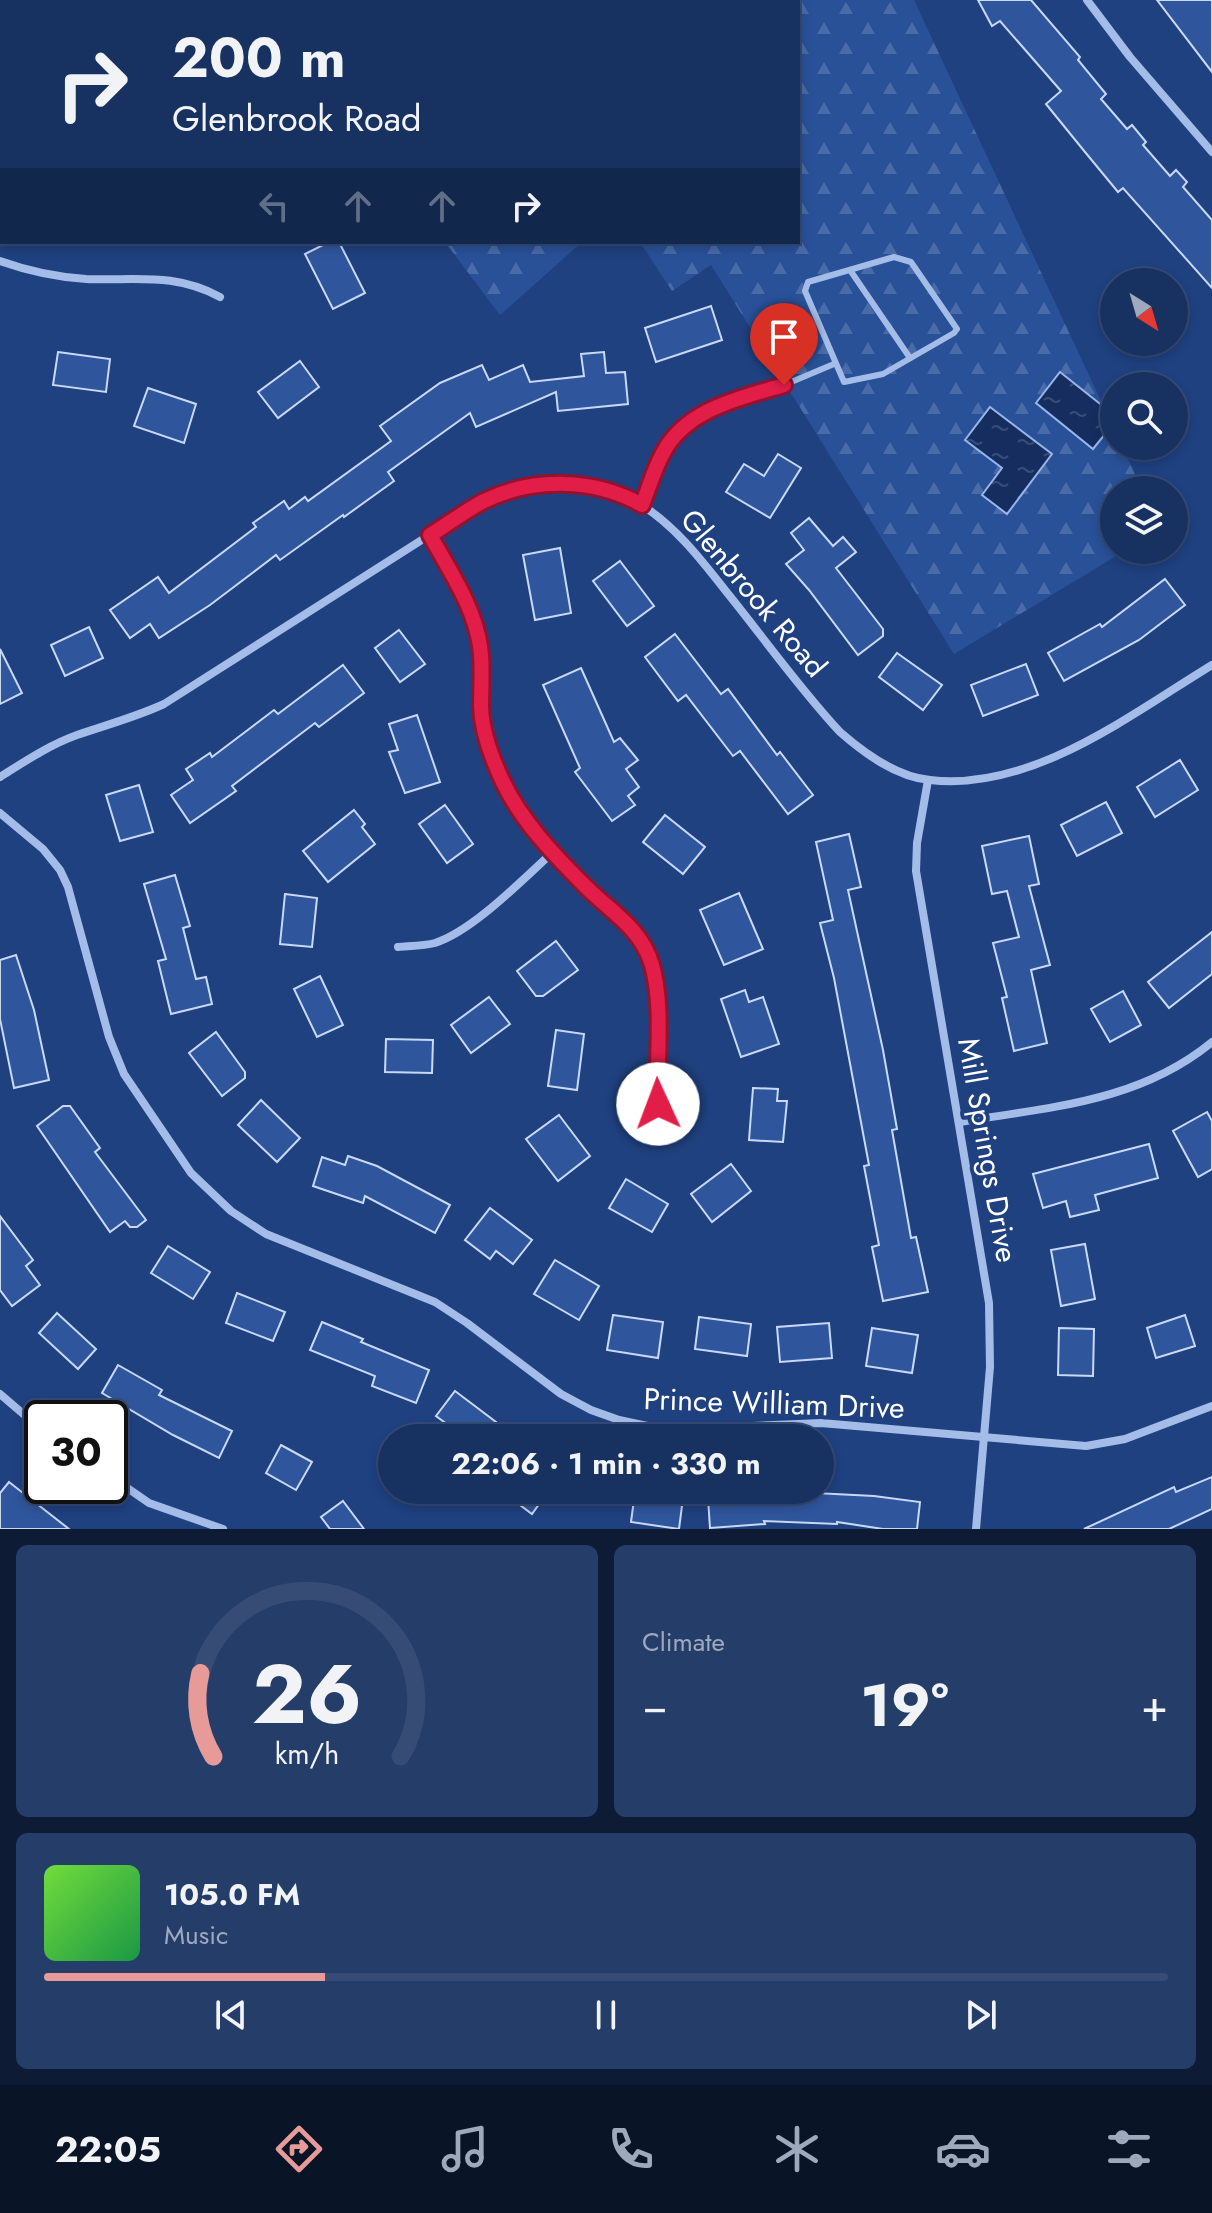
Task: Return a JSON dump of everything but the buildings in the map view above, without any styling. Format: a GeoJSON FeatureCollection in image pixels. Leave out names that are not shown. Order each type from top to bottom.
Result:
{"type":"FeatureCollection","features":[{"type":"Feature","properties":{"kind":"street"},"geometry":{"type":"LineString","coordinates":[[1087,0],[1130,57],[1212,152]]}},
{"type":"Feature","properties":{"kind":"street"},"geometry":{"type":"LineString","coordinates":[[0,261],[44,274],[85,279],[160,278],[188,283],[220,297]]}},
{"type":"Feature","properties":{"kind":"street"},"geometry":{"type":"LineString","coordinates":[[642,505],[663,452],[683,427],[701,414],[736,399],[784,385]]}},
{"type":"Feature","properties":{"kind":"street","name":"Glenbrook Road"},"geometry":{"type":"LineString","coordinates":[[0,777],[35,755],[75,736],[130,719],[164,704],[485,501],[534,485],[569,484],[632,499],[666,522],[840,732],[863,753],[900,771],[928,780],[972,781],[1023,769],[1098,735],[1212,665]]}},
{"type":"Feature","properties":{"kind":"street"},"geometry":{"type":"LineString","coordinates":[[430,535],[476,628],[481,661],[483,722],[487,744],[504,785],[553,852],[588,889],[629,924],[651,962],[657,987],[658,1104]]}},
{"type":"Feature","properties":{"kind":"street","name":"Mill Springs Drive"},"geometry":{"type":"LineString","coordinates":[[928,780],[917,843],[916,871],[989,1303],[990,1367],[976,1529]]}},
{"type":"Feature","properties":{"kind":"street","name":"Prince William Drive"},"geometry":{"type":"LineString","coordinates":[[0,813],[43,849],[60,870],[68,887],[109,1037],[124,1074],[191,1173],[231,1211],[266,1234],[435,1302],[561,1394],[591,1410],[652,1427],[683,1429],[821,1423],[1065,1446],[1104,1443],[1161,1428],[1212,1406]]}},
{"type":"Feature","properties":{"kind":"street"},"geometry":{"type":"LineString","coordinates":[[398,947],[434,943],[458,931],[553,852]]}},
{"type":"Feature","properties":{"kind":"street"},"geometry":{"type":"LineString","coordinates":[[960,1122],[1091,1100],[1145,1084],[1176,1069],[1212,1042]]}},
{"type":"Feature","properties":{"kind":"street"},"geometry":{"type":"LineString","coordinates":[[0,1394],[24,1415]]}},
{"type":"Feature","properties":{"kind":"street"},"geometry":{"type":"LineString","coordinates":[[128,1488],[165,1511],[223,1529]]}},
{"type":"Feature","properties":{"kind":"lane"},"geometry":{"type":"LineString","coordinates":[[894,257],[911,262],[957,329],[910,358],[883,374],[844,382],[805,291],[808,282],[894,257]]}},
{"type":"Feature","properties":{"kind":"lane"},"geometry":{"type":"LineString","coordinates":[[850,270],[910,358]]}},
{"type":"Feature","properties":{"kind":"lane"},"geometry":{"type":"LineString","coordinates":[[784,385],[834,364]]}},
{"type":"Feature","properties":{"kind":"green space"},"geometry":{"type":"Polygon","coordinates":[[[800,0],[914,0],[1100,399],[1100,460],[1128,460],[1136,476],[1100,476],[1100,564],[1103,564],[954,654],[711,265],[672,291],[641,244],[800,244],[800,0]]]}},
{"type":"Feature","properties":{"kind":"green space"},"geometry":{"type":"Polygon","coordinates":[[[447,244],[580,244],[500,315],[447,244]]]}},
{"type":"Feature","properties":{"kind":"water"},"geometry":{"type":"Polygon","coordinates":[[[1060,372],[1100,404],[1100,440],[1093,449],[1036,403],[1060,372]]]}},
{"type":"Feature","properties":{"kind":"water"},"geometry":{"type":"Polygon","coordinates":[[[990,407],[1052,454],[1007,514],[982,495],[1002,468],[965,440],[990,407]]]}},
{"type":"Feature","properties":{"kind":"route"},"geometry":{"type":"LineString","coordinates":[[658,1104],[657,987],[651,962],[629,924],[588,889],[553,852],[504,785],[487,744],[483,722],[480,644],[476,628],[430,535],[485,501],[534,485],[569,484],[604,490],[642,505],[663,452],[683,427],[701,414],[736,399],[784,385]]}}]}
